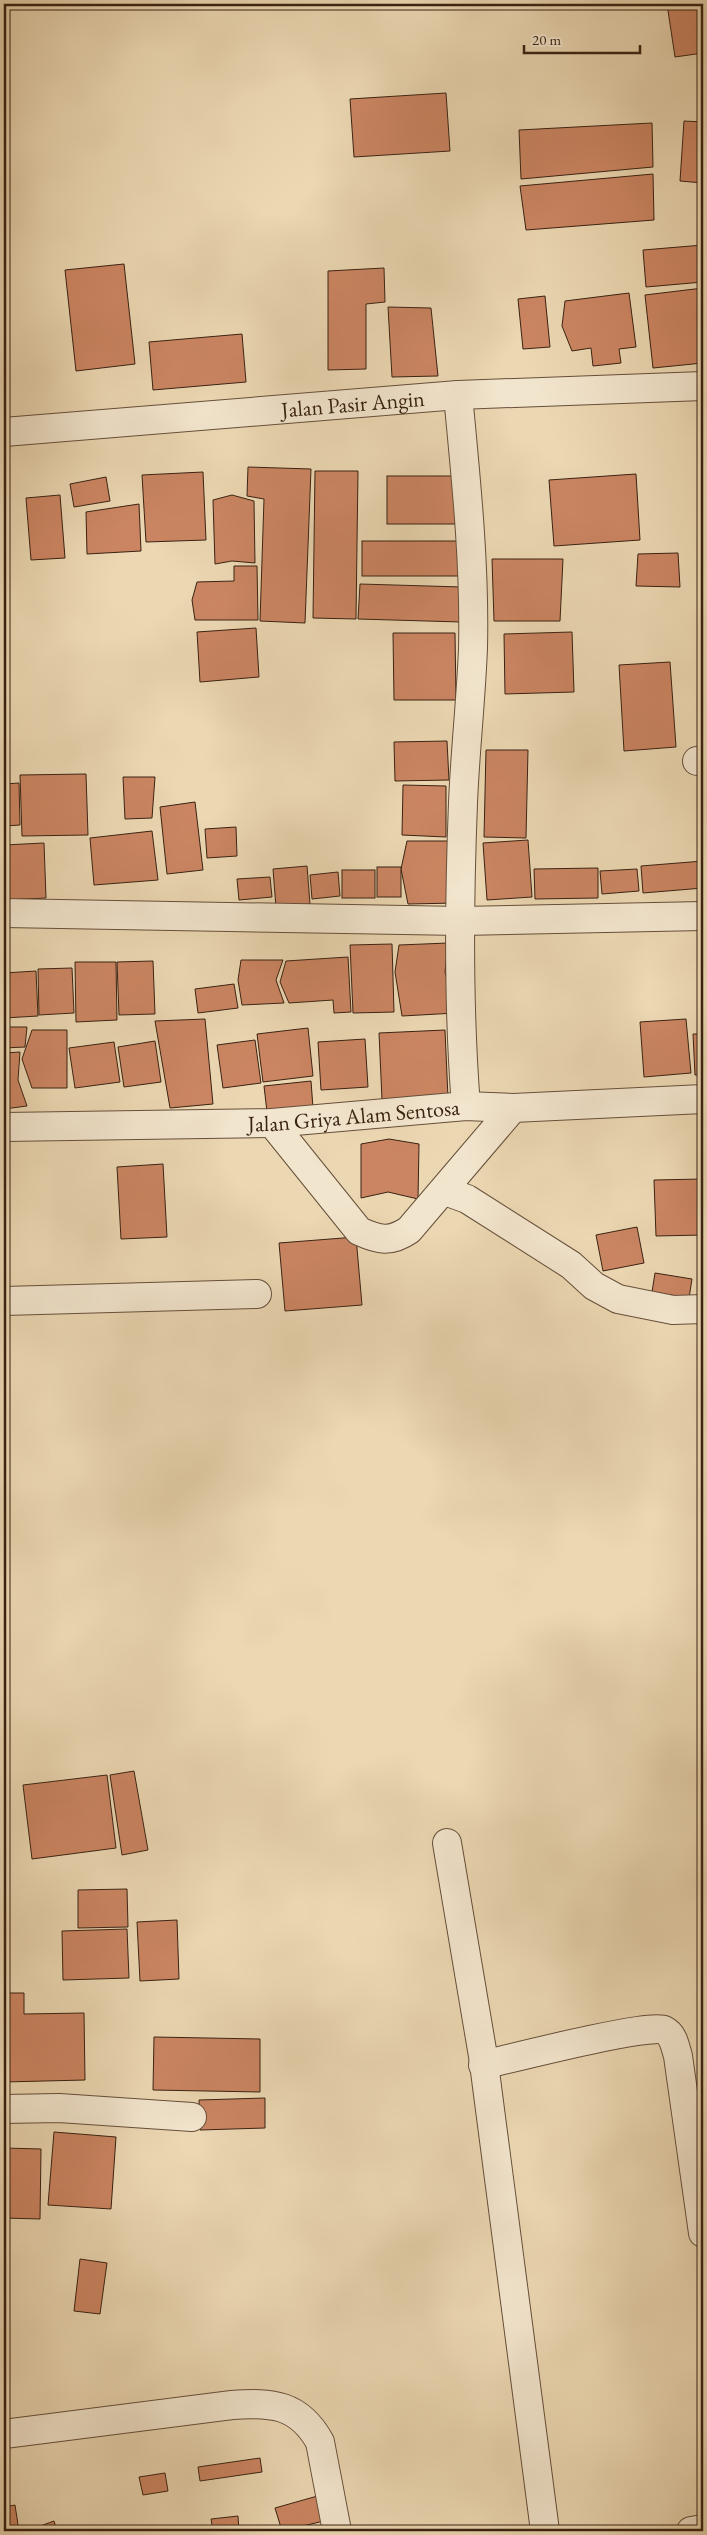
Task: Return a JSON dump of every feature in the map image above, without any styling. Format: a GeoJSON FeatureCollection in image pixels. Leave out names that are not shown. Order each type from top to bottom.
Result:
{"type":"FeatureCollection","features":[{"type":"Feature","properties":{"kind":"street","name":"Jalan Pasir Angin"},"geometry":{"type":"LineString","coordinates":[[4,432],[458,395],[703,386]]}},
{"type":"Feature","properties":{"kind":"street"},"geometry":{"type":"LineString","coordinates":[[458,395],[468,497],[473,576],[472,657],[463,802],[461,921],[460,1036],[466,1106]]}},
{"type":"Feature","properties":{"kind":"street"},"geometry":{"type":"LineString","coordinates":[[4,914],[461,921],[703,916]]}},
{"type":"Feature","properties":{"kind":"street","name":"Jalan Griya Alam Sentosa"},"geometry":{"type":"LineString","coordinates":[[4,1127],[272,1123],[466,1106],[513,1108],[703,1099]]}},
{"type":"Feature","properties":{"kind":"street"},"geometry":{"type":"LineString","coordinates":[[272,1123],[359,1231],[376,1239],[387,1241],[398,1238],[409,1230],[513,1108]]}},
{"type":"Feature","properties":{"kind":"street"},"geometry":{"type":"LineString","coordinates":[[445,1190],[467,1199],[571,1265],[594,1286],[618,1299],[673,1310],[703,1309]]}},
{"type":"Feature","properties":{"kind":"street"},"geometry":{"type":"LineString","coordinates":[[4,1301],[257,1294]]}},
{"type":"Feature","properties":{"kind":"street"},"geometry":{"type":"LineString","coordinates":[[447,1843],[484,2065],[545,2531]]}},
{"type":"Feature","properties":{"kind":"street"},"geometry":{"type":"LineString","coordinates":[[484,2065],[624,2033],[660,2028],[668,2033],[672,2038],[678,2056],[703,2233]]}},
{"type":"Feature","properties":{"kind":"street"},"geometry":{"type":"LineString","coordinates":[[4,2109],[59,2108],[192,2117]]}},
{"type":"Feature","properties":{"kind":"street"},"geometry":{"type":"LineString","coordinates":[[4,2434],[232,2405],[258,2403],[278,2406],[299,2414],[313,2429],[320,2442],[337,2531]]}},
{"type":"Feature","properties":{"kind":"street"},"geometry":{"type":"LineString","coordinates":[[691,2531],[703,2529]]}},
{"type":"Feature","properties":{"kind":"building"},"geometry":{"type":"Polygon","coordinates":[[[667,4],[703,4],[703,53],[675,57],[667,4]]]}},
{"type":"Feature","properties":{"kind":"building"},"geometry":{"type":"Polygon","coordinates":[[[446,93],[450,151],[354,157],[350,99],[446,93]]]}},
{"type":"Feature","properties":{"kind":"building"},"geometry":{"type":"Polygon","coordinates":[[[684,121],[703,122],[703,183],[680,181],[684,121]]]}},
{"type":"Feature","properties":{"kind":"building"},"geometry":{"type":"Polygon","coordinates":[[[652,123],[653,167],[521,179],[519,130],[652,123]]]}},
{"type":"Feature","properties":{"kind":"building"},"geometry":{"type":"Polygon","coordinates":[[[653,174],[654,220],[526,230],[520,186],[653,174]]]}},
{"type":"Feature","properties":{"kind":"building"},"geometry":{"type":"Polygon","coordinates":[[[703,245],[703,282],[646,287],[643,250],[703,245]]]}},
{"type":"Feature","properties":{"kind":"building"},"geometry":{"type":"Polygon","coordinates":[[[124,264],[135,364],[76,371],[65,270],[124,264]]]}},
{"type":"Feature","properties":{"kind":"building"},"geometry":{"type":"Polygon","coordinates":[[[384,268],[385,302],[366,304],[366,369],[328,370],[328,271],[384,268]]]}},
{"type":"Feature","properties":{"kind":"building"},"geometry":{"type":"Polygon","coordinates":[[[703,288],[703,363],[653,368],[645,295],[703,288]]]}},
{"type":"Feature","properties":{"kind":"building"},"geometry":{"type":"Polygon","coordinates":[[[629,293],[636,347],[619,349],[621,363],[593,366],[591,348],[572,351],[562,326],[565,301],[629,293]]]}},
{"type":"Feature","properties":{"kind":"building"},"geometry":{"type":"Polygon","coordinates":[[[545,296],[550,347],[523,349],[518,299],[545,296]]]}},
{"type":"Feature","properties":{"kind":"building"},"geometry":{"type":"Polygon","coordinates":[[[388,307],[431,308],[438,376],[392,377],[388,307]]]}},
{"type":"Feature","properties":{"kind":"building"},"geometry":{"type":"Polygon","coordinates":[[[242,334],[246,382],[153,390],[149,342],[242,334]]]}},
{"type":"Feature","properties":{"kind":"building"},"geometry":{"type":"Polygon","coordinates":[[[248,467],[311,469],[305,623],[260,621],[264,499],[247,496],[248,467]]]}},
{"type":"Feature","properties":{"kind":"building"},"geometry":{"type":"Polygon","coordinates":[[[315,471],[358,471],[356,619],[313,618],[315,471]]]}},
{"type":"Feature","properties":{"kind":"building"},"geometry":{"type":"Polygon","coordinates":[[[203,472],[206,540],[146,542],[142,475],[203,472]]]}},
{"type":"Feature","properties":{"kind":"building"},"geometry":{"type":"Polygon","coordinates":[[[636,474],[640,540],[554,546],[549,480],[636,474]]]}},
{"type":"Feature","properties":{"kind":"building"},"geometry":{"type":"Polygon","coordinates":[[[387,476],[456,476],[456,524],[387,524],[387,476]]]}},
{"type":"Feature","properties":{"kind":"building"},"geometry":{"type":"Polygon","coordinates":[[[106,477],[110,501],[74,507],[70,484],[106,477]]]}},
{"type":"Feature","properties":{"kind":"building"},"geometry":{"type":"Polygon","coordinates":[[[60,495],[65,558],[31,560],[26,498],[60,495]]]}},
{"type":"Feature","properties":{"kind":"building"},"geometry":{"type":"Polygon","coordinates":[[[232,495],[254,501],[255,563],[232,561],[215,564],[213,500],[232,495]]]}},
{"type":"Feature","properties":{"kind":"building"},"geometry":{"type":"Polygon","coordinates":[[[139,504],[141,551],[87,554],[86,512],[139,504]]]}},
{"type":"Feature","properties":{"kind":"building"},"geometry":{"type":"Polygon","coordinates":[[[362,541],[463,541],[463,576],[362,576],[362,541]]]}},
{"type":"Feature","properties":{"kind":"building"},"geometry":{"type":"Polygon","coordinates":[[[678,553],[680,587],[636,586],[638,554],[678,553]]]}},
{"type":"Feature","properties":{"kind":"building"},"geometry":{"type":"Polygon","coordinates":[[[492,559],[563,559],[560,621],[494,621],[492,559]]]}},
{"type":"Feature","properties":{"kind":"building"},"geometry":{"type":"Polygon","coordinates":[[[234,566],[257,566],[258,620],[195,620],[192,600],[197,582],[234,581],[234,566]]]}},
{"type":"Feature","properties":{"kind":"building"},"geometry":{"type":"Polygon","coordinates":[[[360,584],[462,587],[461,622],[358,619],[360,584]]]}},
{"type":"Feature","properties":{"kind":"building"},"geometry":{"type":"Polygon","coordinates":[[[256,628],[259,677],[200,682],[197,632],[256,628]]]}},
{"type":"Feature","properties":{"kind":"building"},"geometry":{"type":"Polygon","coordinates":[[[572,632],[574,692],[505,694],[504,634],[572,632]]]}},
{"type":"Feature","properties":{"kind":"building"},"geometry":{"type":"Polygon","coordinates":[[[393,633],[455,633],[456,700],[394,700],[393,633]]]}},
{"type":"Feature","properties":{"kind":"building"},"geometry":{"type":"Polygon","coordinates":[[[670,662],[676,747],[624,751],[619,665],[670,662]]]}},
{"type":"Feature","properties":{"kind":"building"},"geometry":{"type":"Polygon","coordinates":[[[447,741],[449,780],[395,781],[394,742],[447,741]]]}},
{"type":"Feature","properties":{"kind":"building"},"geometry":{"type":"Polygon","coordinates":[[[486,750],[528,750],[526,838],[484,837],[486,750]]]}},
{"type":"Feature","properties":{"kind":"building"},"geometry":{"type":"Polygon","coordinates":[[[86,774],[88,835],[22,836],[20,775],[86,774]]]}},
{"type":"Feature","properties":{"kind":"building"},"geometry":{"type":"Polygon","coordinates":[[[123,777],[155,777],[152,818],[125,819],[123,777]]]}},
{"type":"Feature","properties":{"kind":"building"},"geometry":{"type":"Polygon","coordinates":[[[19,783],[20,825],[4,826],[4,784],[19,783]]]}},
{"type":"Feature","properties":{"kind":"building"},"geometry":{"type":"Polygon","coordinates":[[[403,785],[446,786],[446,837],[402,835],[403,785]]]}},
{"type":"Feature","properties":{"kind":"building"},"geometry":{"type":"Polygon","coordinates":[[[195,802],[203,870],[167,874],[160,807],[195,802]]]}},
{"type":"Feature","properties":{"kind":"building"},"geometry":{"type":"Polygon","coordinates":[[[236,827],[237,856],[207,858],[205,829],[236,827]]]}},
{"type":"Feature","properties":{"kind":"building"},"geometry":{"type":"Polygon","coordinates":[[[152,831],[158,880],[94,885],[90,838],[152,831]]]}},
{"type":"Feature","properties":{"kind":"building"},"geometry":{"type":"Polygon","coordinates":[[[528,840],[532,897],[487,900],[483,843],[528,840]]]}},
{"type":"Feature","properties":{"kind":"building"},"geometry":{"type":"Polygon","coordinates":[[[407,841],[455,841],[456,903],[408,904],[401,869],[407,841]]]}},
{"type":"Feature","properties":{"kind":"building"},"geometry":{"type":"Polygon","coordinates":[[[44,843],[46,898],[4,900],[4,845],[44,843]]]}},
{"type":"Feature","properties":{"kind":"building"},"geometry":{"type":"Polygon","coordinates":[[[703,861],[703,888],[643,893],[641,866],[703,861]]]}},
{"type":"Feature","properties":{"kind":"building"},"geometry":{"type":"Polygon","coordinates":[[[307,866],[310,904],[276,907],[273,869],[307,866]]]}},
{"type":"Feature","properties":{"kind":"building"},"geometry":{"type":"Polygon","coordinates":[[[377,867],[401,867],[401,897],[377,897],[377,867]]]}},
{"type":"Feature","properties":{"kind":"building"},"geometry":{"type":"Polygon","coordinates":[[[598,868],[598,898],[535,899],[534,869],[598,868]]]}},
{"type":"Feature","properties":{"kind":"building"},"geometry":{"type":"Polygon","coordinates":[[[637,869],[639,891],[602,894],[600,871],[637,869]]]}},
{"type":"Feature","properties":{"kind":"building"},"geometry":{"type":"Polygon","coordinates":[[[342,870],[375,870],[375,898],[342,898],[342,870]]]}},
{"type":"Feature","properties":{"kind":"building"},"geometry":{"type":"Polygon","coordinates":[[[338,872],[340,896],[312,899],[310,875],[338,872]]]}},
{"type":"Feature","properties":{"kind":"building"},"geometry":{"type":"Polygon","coordinates":[[[270,877],[272,897],[239,900],[237,879],[270,877]]]}},
{"type":"Feature","properties":{"kind":"building"},"geometry":{"type":"Polygon","coordinates":[[[448,943],[445,972],[456,1013],[402,1016],[395,972],[399,945],[448,943]]]}},
{"type":"Feature","properties":{"kind":"building"},"geometry":{"type":"Polygon","coordinates":[[[392,944],[394,1012],[353,1013],[350,945],[392,944]]]}},
{"type":"Feature","properties":{"kind":"building"},"geometry":{"type":"Polygon","coordinates":[[[348,957],[351,1012],[334,1013],[333,1000],[289,1003],[280,982],[286,961],[348,957]]]}},
{"type":"Feature","properties":{"kind":"building"},"geometry":{"type":"Polygon","coordinates":[[[241,960],[283,960],[276,980],[284,1003],[242,1005],[238,980],[241,960]]]}},
{"type":"Feature","properties":{"kind":"building"},"geometry":{"type":"Polygon","coordinates":[[[153,961],[155,1014],[119,1015],[117,962],[153,961]]]}},
{"type":"Feature","properties":{"kind":"building"},"geometry":{"type":"Polygon","coordinates":[[[75,962],[116,962],[117,1020],[76,1022],[75,962]]]}},
{"type":"Feature","properties":{"kind":"building"},"geometry":{"type":"Polygon","coordinates":[[[72,968],[74,1013],[39,1015],[38,969],[72,968]]]}},
{"type":"Feature","properties":{"kind":"building"},"geometry":{"type":"Polygon","coordinates":[[[36,971],[38,1016],[4,1018],[4,973],[36,971]]]}},
{"type":"Feature","properties":{"kind":"building"},"geometry":{"type":"Polygon","coordinates":[[[234,984],[238,1008],[198,1013],[195,989],[234,984]]]}},
{"type":"Feature","properties":{"kind":"building"},"geometry":{"type":"Polygon","coordinates":[[[205,1019],[213,1104],[170,1108],[155,1021],[205,1019]]]}},
{"type":"Feature","properties":{"kind":"building"},"geometry":{"type":"Polygon","coordinates":[[[686,1019],[691,1073],[644,1077],[640,1022],[686,1019]]]}},
{"type":"Feature","properties":{"kind":"building"},"geometry":{"type":"Polygon","coordinates":[[[4,1027],[27,1027],[25,1047],[4,1048],[4,1027]]]}},
{"type":"Feature","properties":{"kind":"building"},"geometry":{"type":"Polygon","coordinates":[[[308,1028],[313,1076],[263,1082],[257,1034],[308,1028]]]}},
{"type":"Feature","properties":{"kind":"building"},"geometry":{"type":"Polygon","coordinates":[[[32,1030],[67,1030],[67,1088],[32,1088],[22,1059],[32,1030]]]}},
{"type":"Feature","properties":{"kind":"building"},"geometry":{"type":"Polygon","coordinates":[[[445,1030],[448,1098],[382,1100],[379,1033],[445,1030]]]}},
{"type":"Feature","properties":{"kind":"building"},"geometry":{"type":"Polygon","coordinates":[[[693,1034],[703,1034],[703,1075],[695,1075],[693,1034]]]}},
{"type":"Feature","properties":{"kind":"building"},"geometry":{"type":"Polygon","coordinates":[[[365,1039],[368,1087],[321,1090],[318,1042],[365,1039]]]}},
{"type":"Feature","properties":{"kind":"building"},"geometry":{"type":"Polygon","coordinates":[[[255,1040],[261,1083],[223,1088],[217,1045],[255,1040]]]}},
{"type":"Feature","properties":{"kind":"building"},"geometry":{"type":"Polygon","coordinates":[[[155,1041],[161,1082],[124,1087],[118,1047],[155,1041]]]}},
{"type":"Feature","properties":{"kind":"building"},"geometry":{"type":"Polygon","coordinates":[[[114,1042],[120,1082],[75,1088],[69,1048],[114,1042]]]}},
{"type":"Feature","properties":{"kind":"building"},"geometry":{"type":"Polygon","coordinates":[[[20,1052],[18,1080],[27,1106],[4,1109],[4,1053],[20,1052]]]}},
{"type":"Feature","properties":{"kind":"building"},"geometry":{"type":"Polygon","coordinates":[[[311,1081],[313,1108],[267,1112],[264,1086],[311,1081]]]}},
{"type":"Feature","properties":{"kind":"building"},"geometry":{"type":"Polygon","coordinates":[[[389,1139],[419,1144],[418,1199],[388,1192],[361,1198],[361,1144],[389,1139]]]}},
{"type":"Feature","properties":{"kind":"building"},"geometry":{"type":"Polygon","coordinates":[[[163,1164],[167,1237],[121,1239],[117,1167],[163,1164]]]}},
{"type":"Feature","properties":{"kind":"building"},"geometry":{"type":"Polygon","coordinates":[[[703,1179],[703,1235],[656,1236],[654,1180],[703,1179]]]}},
{"type":"Feature","properties":{"kind":"building"},"geometry":{"type":"Polygon","coordinates":[[[637,1227],[644,1263],[603,1271],[596,1235],[637,1227]]]}},
{"type":"Feature","properties":{"kind":"building"},"geometry":{"type":"Polygon","coordinates":[[[356,1237],[362,1305],[285,1311],[279,1243],[356,1237]]]}},
{"type":"Feature","properties":{"kind":"building"},"geometry":{"type":"Polygon","coordinates":[[[655,1273],[692,1279],[689,1298],[652,1292],[655,1273]]]}},
{"type":"Feature","properties":{"kind":"building"},"geometry":{"type":"Polygon","coordinates":[[[134,1771],[148,1850],[122,1855],[110,1775],[134,1771]]]}},
{"type":"Feature","properties":{"kind":"building"},"geometry":{"type":"Polygon","coordinates":[[[107,1775],[116,1848],[32,1859],[23,1785],[107,1775]]]}},
{"type":"Feature","properties":{"kind":"building"},"geometry":{"type":"Polygon","coordinates":[[[127,1889],[128,1927],[78,1928],[78,1890],[127,1889]]]}},
{"type":"Feature","properties":{"kind":"building"},"geometry":{"type":"Polygon","coordinates":[[[177,1920],[179,1979],[140,1981],[137,1922],[177,1920]]]}},
{"type":"Feature","properties":{"kind":"building"},"geometry":{"type":"Polygon","coordinates":[[[127,1929],[129,1978],[63,1980],[62,1931],[127,1929]]]}},
{"type":"Feature","properties":{"kind":"building"},"geometry":{"type":"Polygon","coordinates":[[[4,1993],[24,1993],[24,2014],[84,2013],[85,2080],[4,2082],[4,1993]]]}},
{"type":"Feature","properties":{"kind":"building"},"geometry":{"type":"Polygon","coordinates":[[[154,2037],[260,2039],[260,2092],[153,2090],[154,2037]]]}},
{"type":"Feature","properties":{"kind":"building"},"geometry":{"type":"Polygon","coordinates":[[[265,2098],[265,2128],[200,2130],[199,2100],[265,2098]]]}},
{"type":"Feature","properties":{"kind":"building"},"geometry":{"type":"Polygon","coordinates":[[[54,2132],[116,2137],[111,2209],[48,2205],[54,2132]]]}},
{"type":"Feature","properties":{"kind":"building"},"geometry":{"type":"Polygon","coordinates":[[[4,2148],[41,2149],[40,2219],[4,2218],[4,2148]]]}},
{"type":"Feature","properties":{"kind":"building"},"geometry":{"type":"Polygon","coordinates":[[[80,2259],[107,2263],[100,2314],[74,2311],[80,2259]]]}},
{"type":"Feature","properties":{"kind":"building"},"geometry":{"type":"Polygon","coordinates":[[[260,2458],[262,2472],[200,2481],[198,2467],[260,2458]]]}},
{"type":"Feature","properties":{"kind":"building"},"geometry":{"type":"Polygon","coordinates":[[[165,2473],[168,2491],[143,2495],[139,2477],[165,2473]]]}},
{"type":"Feature","properties":{"kind":"building"},"geometry":{"type":"Polygon","coordinates":[[[321,2495],[328,2520],[282,2531],[275,2508],[321,2495]]]}},
{"type":"Feature","properties":{"kind":"building"},"geometry":{"type":"Polygon","coordinates":[[[15,2505],[19,2531],[4,2531],[4,2507],[15,2505]]]}},
{"type":"Feature","properties":{"kind":"building"},"geometry":{"type":"Polygon","coordinates":[[[238,2516],[239,2531],[213,2531],[211,2519],[238,2516]]]}},
{"type":"Feature","properties":{"kind":"building"},"geometry":{"type":"Polygon","coordinates":[[[54,2521],[57,2531],[36,2531],[35,2528],[54,2521]]]}}]}
